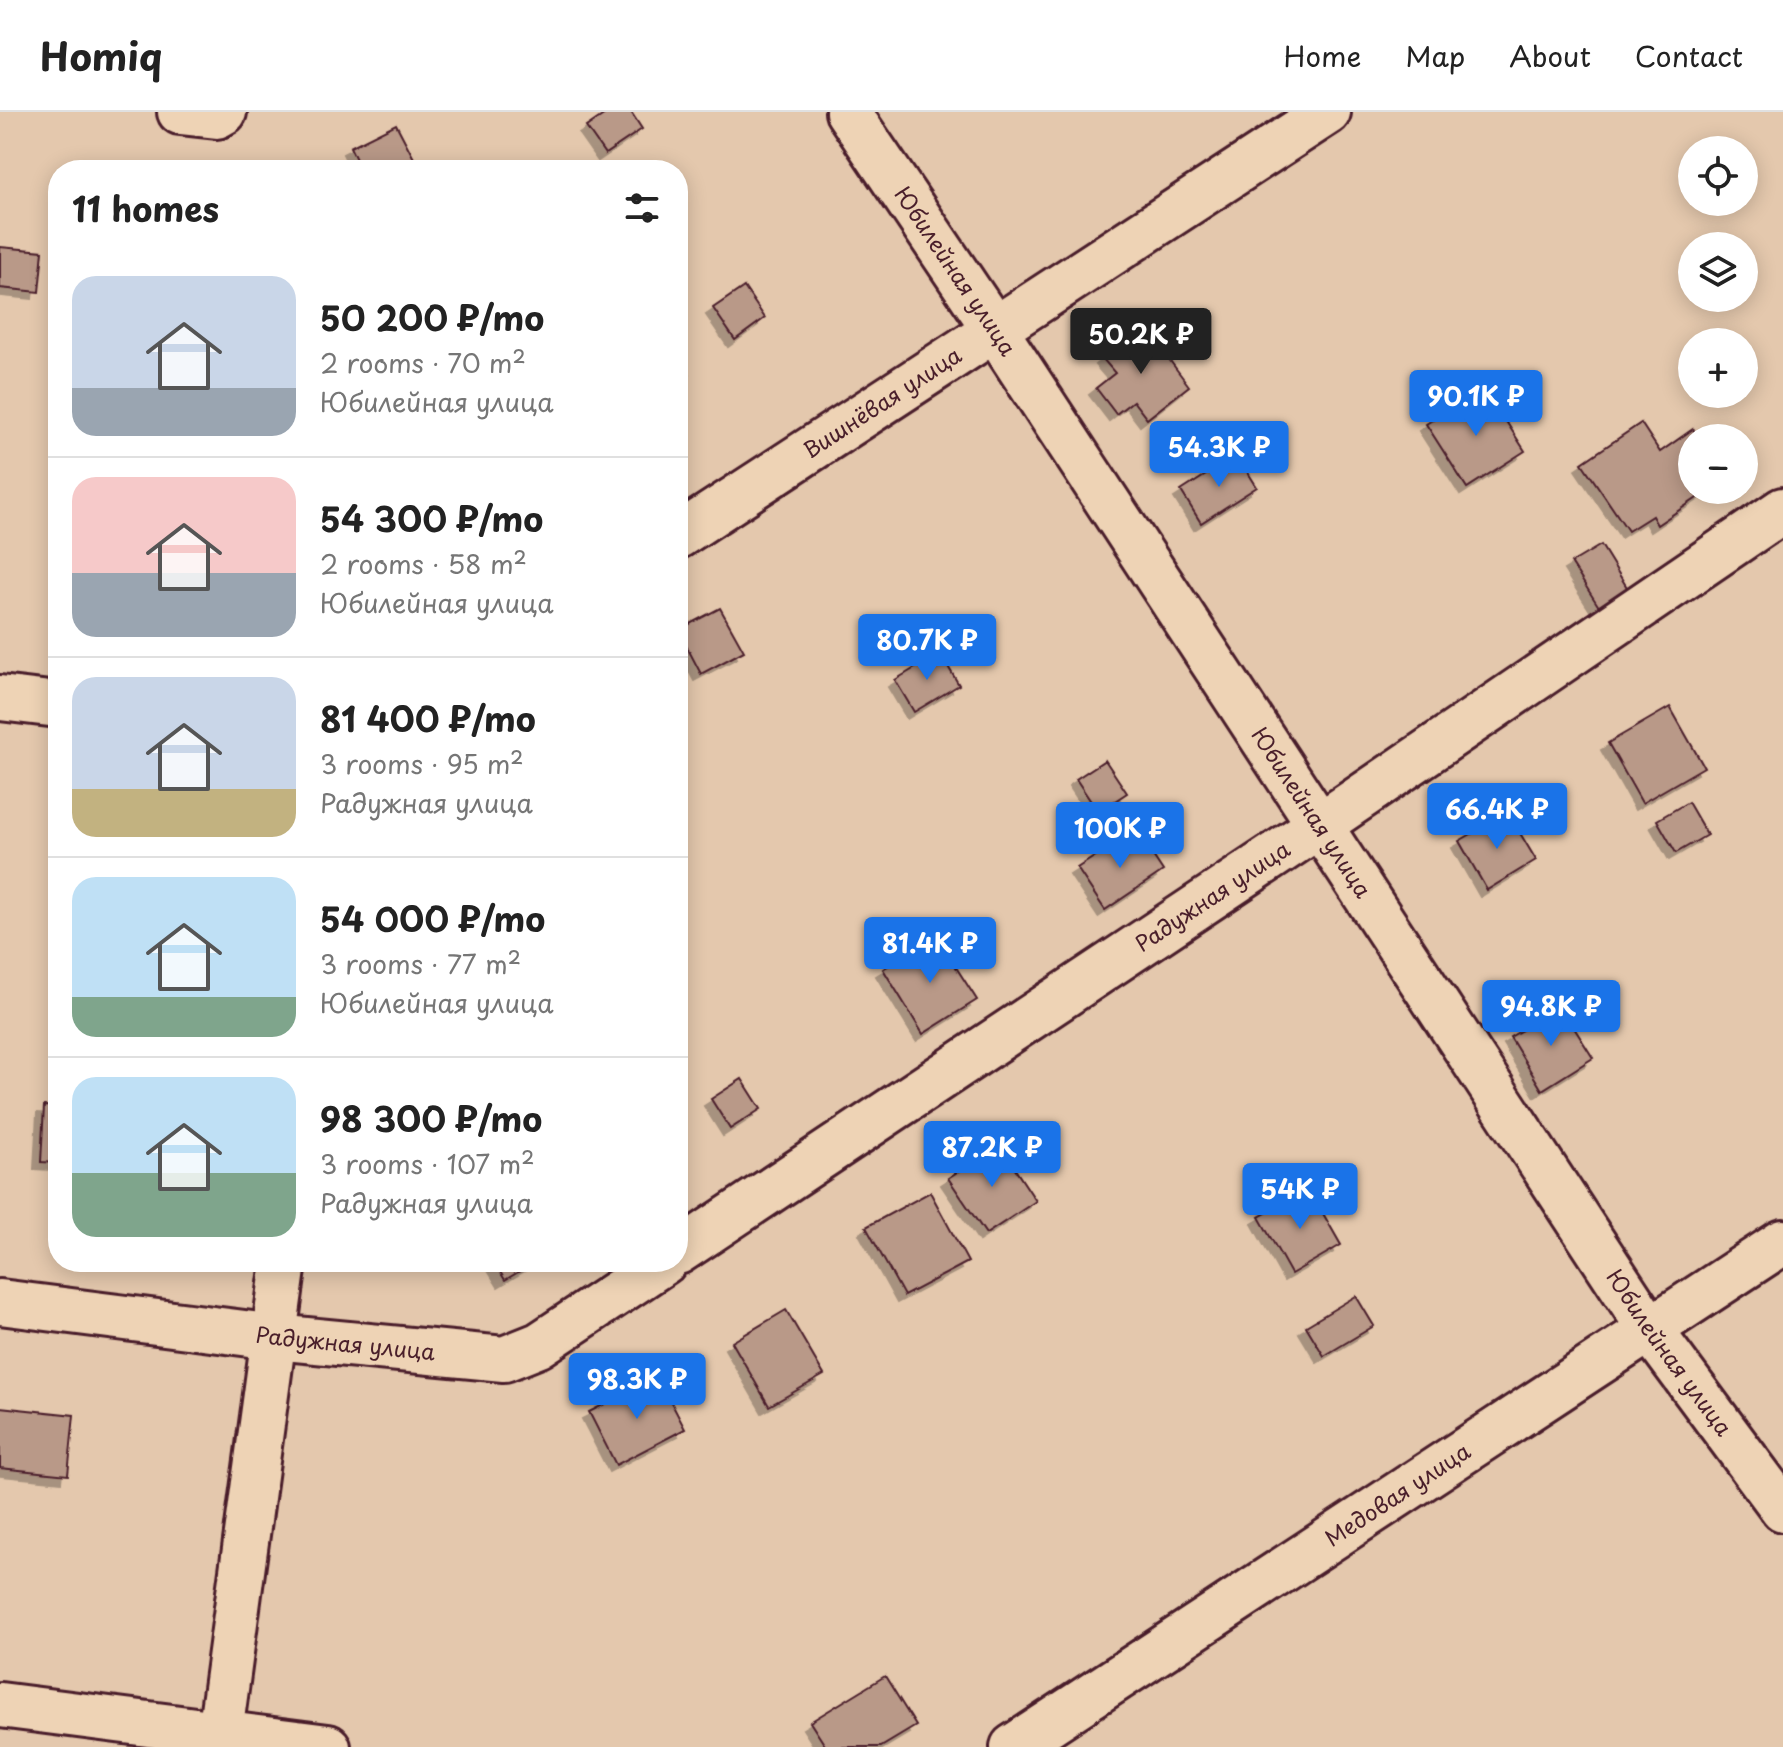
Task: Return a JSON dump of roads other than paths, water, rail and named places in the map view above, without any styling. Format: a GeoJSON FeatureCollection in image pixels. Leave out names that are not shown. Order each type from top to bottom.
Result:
{"type":"FeatureCollection","features":[{"type":"Feature","properties":{"kind":"street"},"geometry":{"type":"LineString","coordinates":[[180,112],[217,116],[224,112]]}},
{"type":"Feature","properties":{"kind":"street","name":"Юбилейная улица"},"geometry":{"type":"LineString","coordinates":[[848,112],[995,330],[1651,1331],[1783,1509]]}},
{"type":"Feature","properties":{"kind":"street","name":"Вишнёвая улица"},"geometry":{"type":"LineString","coordinates":[[688,530],[1328,112]]}},
{"type":"Feature","properties":{"kind":"street","name":"Радужная улица"},"geometry":{"type":"LineString","coordinates":[[688,1245],[1320,825],[1783,510]]}},
{"type":"Feature","properties":{"kind":"street"},"geometry":{"type":"LineString","coordinates":[[0,698],[48,704]]}},
{"type":"Feature","properties":{"kind":"street","name":"Медовая улица"},"geometry":{"type":"LineString","coordinates":[[1013,1747],[1783,1242]]}},
{"type":"Feature","properties":{"kind":"street"},"geometry":{"type":"LineString","coordinates":[[220,1733],[283,1272]]}},
{"type":"Feature","properties":{"kind":"street","name":"Радужная улица"},"geometry":{"type":"LineString","coordinates":[[0,1302],[275,1337],[504,1359],[539,1345],[649,1272]]}},
{"type":"Feature","properties":{"kind":"street"},"geometry":{"type":"LineString","coordinates":[[0,1705],[328,1747]]}}]}
